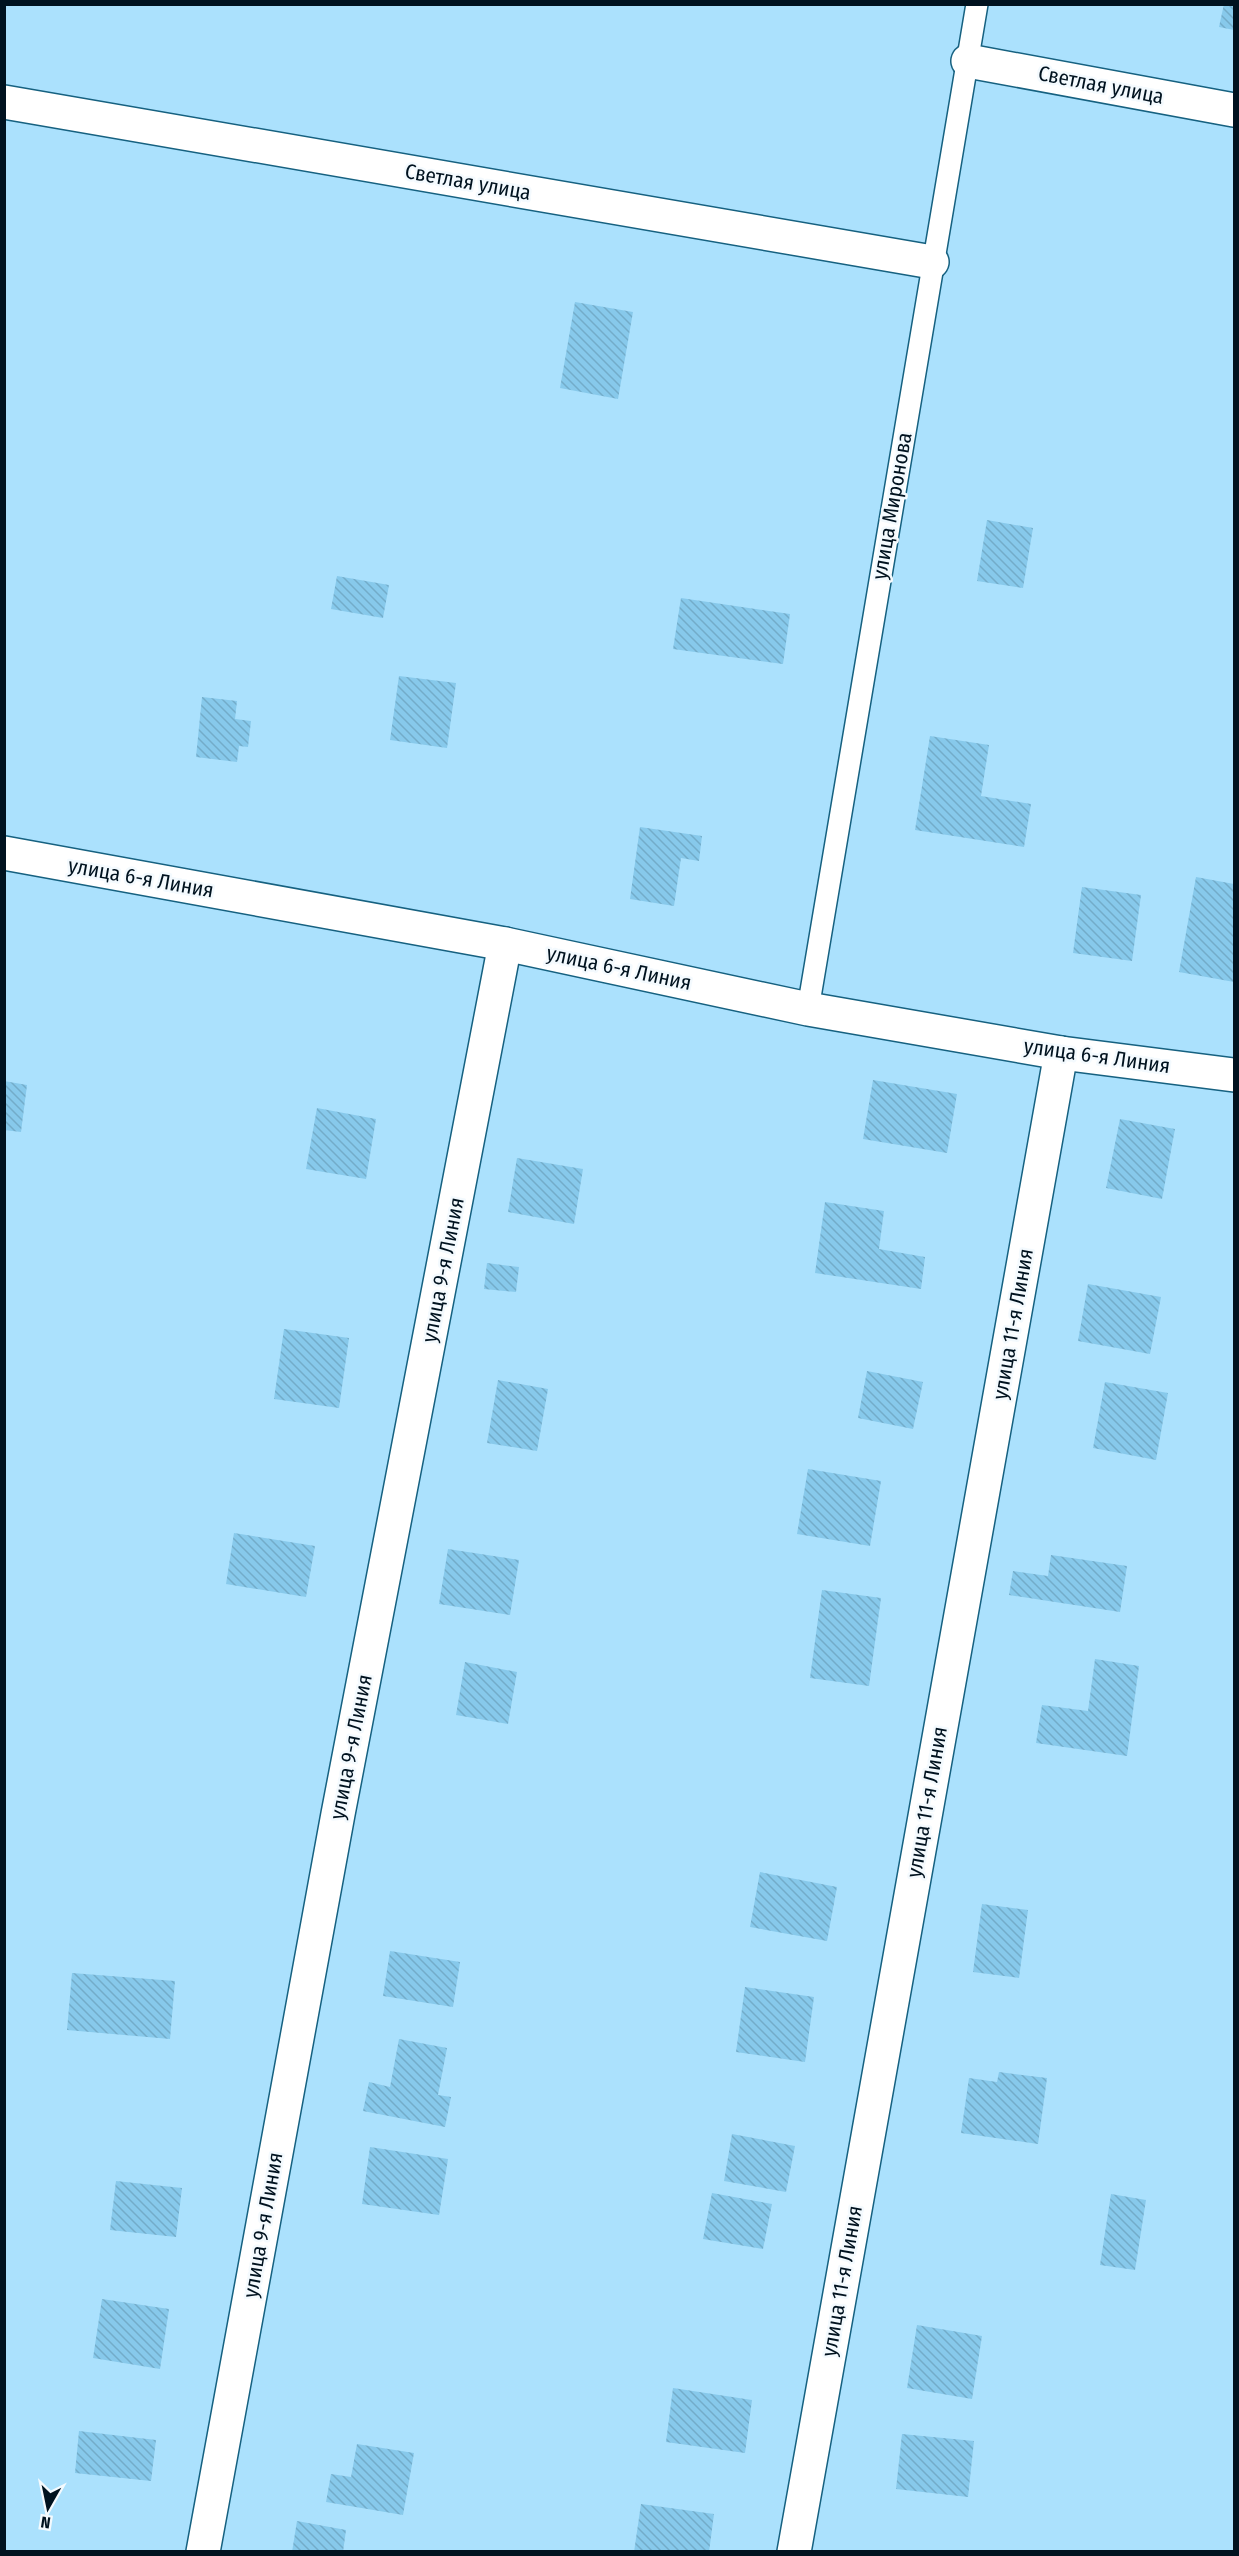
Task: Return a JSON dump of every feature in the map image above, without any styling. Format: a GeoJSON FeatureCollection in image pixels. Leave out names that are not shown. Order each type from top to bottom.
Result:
{"type":"FeatureCollection","features":[{"type":"Feature","properties":{"kind":"street","name":"Светлая улица"},"geometry":{"type":"LineString","coordinates":[[968,61],[1234,110]]}},
{"type":"Feature","properties":{"kind":"street","name":"Светлая улица"},"geometry":{"type":"LineString","coordinates":[[4,102],[933,262]]}},
{"type":"Feature","properties":{"kind":"street","name":"улица 6-я Линия"},"geometry":{"type":"LineString","coordinates":[[4,853],[505,944],[807,1008],[1061,1053],[1234,1075]]}},
{"type":"Feature","properties":{"kind":"street","name":"улица 9-я Линия"},"geometry":{"type":"LineString","coordinates":[[202,2552],[338,1814],[505,944]]}},
{"type":"Feature","properties":{"kind":"street","name":"улица 11-я Линия"},"geometry":{"type":"LineString","coordinates":[[794,2552],[1061,1053]]}},
{"type":"Feature","properties":{"kind":"lane","name":"улица Миронова"},"geometry":{"type":"LineString","coordinates":[[807,1008],[977,4]]}},
{"type":"Feature","properties":{"kind":"building"},"geometry":{"type":"Polygon","coordinates":[[[1224,4],[1234,4],[1234,30],[1219,27],[1224,4]]]}},
{"type":"Feature","properties":{"kind":"building"},"geometry":{"type":"Polygon","coordinates":[[[575,302],[633,312],[618,399],[560,388],[575,302]]]}},
{"type":"Feature","properties":{"kind":"building"},"geometry":{"type":"Polygon","coordinates":[[[987,520],[1033,528],[1023,588],[977,581],[987,520]]]}},
{"type":"Feature","properties":{"kind":"building"},"geometry":{"type":"Polygon","coordinates":[[[337,576],[389,585],[383,618],[331,609],[337,576]]]}},
{"type":"Feature","properties":{"kind":"building"},"geometry":{"type":"Polygon","coordinates":[[[681,598],[790,614],[783,664],[673,649],[681,598]]]}},
{"type":"Feature","properties":{"kind":"building"},"geometry":{"type":"Polygon","coordinates":[[[399,676],[456,683],[447,748],[390,740],[399,676]]]}},
{"type":"Feature","properties":{"kind":"building"},"geometry":{"type":"Polygon","coordinates":[[[202,697],[237,701],[235,719],[251,721],[248,747],[239,746],[237,762],[196,757],[202,697]]]}},
{"type":"Feature","properties":{"kind":"building"},"geometry":{"type":"Polygon","coordinates":[[[930,736],[989,745],[981,796],[1031,804],[1024,847],[915,830],[930,736]]]}},
{"type":"Feature","properties":{"kind":"building"},"geometry":{"type":"Polygon","coordinates":[[[640,827],[702,836],[699,861],[681,858],[674,906],[630,899],[640,827]]]}},
{"type":"Feature","properties":{"kind":"building"},"geometry":{"type":"Polygon","coordinates":[[[1196,877],[1234,884],[1234,982],[1179,972],[1196,877]]]}},
{"type":"Feature","properties":{"kind":"building"},"geometry":{"type":"Polygon","coordinates":[[[1082,887],[1141,895],[1132,961],[1073,953],[1082,887]]]}},
{"type":"Feature","properties":{"kind":"building"},"geometry":{"type":"Polygon","coordinates":[[[873,1080],[957,1094],[947,1153],[863,1139],[873,1080]]]}},
{"type":"Feature","properties":{"kind":"building"},"geometry":{"type":"Polygon","coordinates":[[[4,1081],[27,1085],[21,1132],[4,1130],[4,1081]]]}},
{"type":"Feature","properties":{"kind":"building"},"geometry":{"type":"Polygon","coordinates":[[[317,1108],[376,1119],[366,1179],[306,1169],[317,1108]]]}},
{"type":"Feature","properties":{"kind":"building"},"geometry":{"type":"Polygon","coordinates":[[[1120,1119],[1175,1129],[1162,1199],[1106,1188],[1120,1119]]]}},
{"type":"Feature","properties":{"kind":"building"},"geometry":{"type":"Polygon","coordinates":[[[517,1158],[583,1169],[574,1224],[508,1212],[517,1158]]]}},
{"type":"Feature","properties":{"kind":"building"},"geometry":{"type":"Polygon","coordinates":[[[825,1202],[884,1211],[879,1249],[925,1257],[921,1289],[815,1273],[825,1202]]]}},
{"type":"Feature","properties":{"kind":"building"},"geometry":{"type":"Polygon","coordinates":[[[487,1263],[519,1267],[516,1292],[484,1289],[487,1263]]]}},
{"type":"Feature","properties":{"kind":"building"},"geometry":{"type":"Polygon","coordinates":[[[1088,1284],[1161,1297],[1150,1354],[1078,1341],[1088,1284]]]}},
{"type":"Feature","properties":{"kind":"building"},"geometry":{"type":"Polygon","coordinates":[[[284,1329],[349,1338],[339,1408],[274,1399],[284,1329]]]}},
{"type":"Feature","properties":{"kind":"building"},"geometry":{"type":"Polygon","coordinates":[[[867,1371],[923,1382],[913,1429],[858,1418],[867,1371]]]}},
{"type":"Feature","properties":{"kind":"building"},"geometry":{"type":"Polygon","coordinates":[[[498,1380],[548,1389],[537,1451],[487,1443],[498,1380]]]}},
{"type":"Feature","properties":{"kind":"building"},"geometry":{"type":"Polygon","coordinates":[[[1105,1382],[1168,1393],[1156,1460],[1093,1448],[1105,1382]]]}},
{"type":"Feature","properties":{"kind":"building"},"geometry":{"type":"Polygon","coordinates":[[[808,1469],[881,1481],[870,1546],[797,1534],[808,1469]]]}},
{"type":"Feature","properties":{"kind":"building"},"geometry":{"type":"Polygon","coordinates":[[[234,1533],[315,1546],[306,1597],[226,1584],[234,1533]]]}},
{"type":"Feature","properties":{"kind":"building"},"geometry":{"type":"Polygon","coordinates":[[[448,1549],[519,1560],[510,1615],[439,1604],[448,1549]]]}},
{"type":"Feature","properties":{"kind":"building"},"geometry":{"type":"Polygon","coordinates":[[[1051,1555],[1127,1566],[1120,1612],[1009,1595],[1013,1571],[1048,1576],[1051,1555]]]}},
{"type":"Feature","properties":{"kind":"building"},"geometry":{"type":"Polygon","coordinates":[[[822,1590],[881,1598],[869,1686],[810,1678],[822,1590]]]}},
{"type":"Feature","properties":{"kind":"building"},"geometry":{"type":"Polygon","coordinates":[[[1095,1659],[1139,1666],[1127,1756],[1036,1743],[1042,1705],[1088,1711],[1095,1659]]]}},
{"type":"Feature","properties":{"kind":"building"},"geometry":{"type":"Polygon","coordinates":[[[465,1662],[517,1672],[508,1724],[456,1715],[465,1662]]]}},
{"type":"Feature","properties":{"kind":"building"},"geometry":{"type":"Polygon","coordinates":[[[760,1872],[837,1887],[827,1941],[750,1927],[760,1872]]]}},
{"type":"Feature","properties":{"kind":"building"},"geometry":{"type":"Polygon","coordinates":[[[982,1904],[1028,1910],[1019,1978],[973,1972],[982,1904]]]}},
{"type":"Feature","properties":{"kind":"building"},"geometry":{"type":"Polygon","coordinates":[[[390,1951],[460,1962],[453,2007],[383,1996],[390,1951]]]}},
{"type":"Feature","properties":{"kind":"building"},"geometry":{"type":"Polygon","coordinates":[[[72,1973],[175,1981],[170,2039],[67,2030],[72,1973]]]}},
{"type":"Feature","properties":{"kind":"building"},"geometry":{"type":"Polygon","coordinates":[[[745,1987],[814,1997],[805,2062],[736,2052],[745,1987]]]}},
{"type":"Feature","properties":{"kind":"building"},"geometry":{"type":"Polygon","coordinates":[[[399,2039],[447,2048],[438,2095],[451,2097],[445,2127],[363,2111],[369,2082],[390,2087],[399,2039]]]}},
{"type":"Feature","properties":{"kind":"building"},"geometry":{"type":"Polygon","coordinates":[[[999,2072],[1047,2078],[1038,2144],[961,2133],[969,2078],[997,2082],[999,2072]]]}},
{"type":"Feature","properties":{"kind":"building"},"geometry":{"type":"Polygon","coordinates":[[[732,2134],[795,2146],[786,2192],[724,2181],[732,2134]]]}},
{"type":"Feature","properties":{"kind":"building"},"geometry":{"type":"Polygon","coordinates":[[[370,2147],[448,2159],[439,2215],[362,2204],[370,2147]]]}},
{"type":"Feature","properties":{"kind":"building"},"geometry":{"type":"Polygon","coordinates":[[[116,2181],[182,2188],[176,2237],[110,2230],[116,2181]]]}},
{"type":"Feature","properties":{"kind":"building"},"geometry":{"type":"Polygon","coordinates":[[[712,2193],[772,2204],[763,2249],[703,2239],[712,2193]]]}},
{"type":"Feature","properties":{"kind":"building"},"geometry":{"type":"Polygon","coordinates":[[[1111,2194],[1146,2200],[1135,2270],[1100,2265],[1111,2194]]]}},
{"type":"Feature","properties":{"kind":"building"},"geometry":{"type":"Polygon","coordinates":[[[102,2299],[169,2309],[160,2369],[93,2358],[102,2299]]]}},
{"type":"Feature","properties":{"kind":"building"},"geometry":{"type":"Polygon","coordinates":[[[917,2325],[982,2336],[972,2399],[907,2388],[917,2325]]]}},
{"type":"Feature","properties":{"kind":"building"},"geometry":{"type":"Polygon","coordinates":[[[673,2388],[752,2400],[745,2453],[666,2442],[673,2388]]]}},
{"type":"Feature","properties":{"kind":"building"},"geometry":{"type":"Polygon","coordinates":[[[79,2431],[156,2440],[151,2481],[75,2473],[79,2431]]]}},
{"type":"Feature","properties":{"kind":"building"},"geometry":{"type":"Polygon","coordinates":[[[902,2434],[974,2441],[968,2497],[896,2489],[902,2434]]]}},
{"type":"Feature","properties":{"kind":"building"},"geometry":{"type":"Polygon","coordinates":[[[357,2444],[414,2453],[403,2515],[326,2502],[331,2474],[351,2477],[357,2444]]]}},
{"type":"Feature","properties":{"kind":"building"},"geometry":{"type":"Polygon","coordinates":[[[641,2504],[714,2514],[709,2552],[634,2552],[641,2504]]]}},
{"type":"Feature","properties":{"kind":"building"},"geometry":{"type":"Polygon","coordinates":[[[297,2521],[346,2530],[343,2552],[292,2552],[297,2521]]]}}]}
